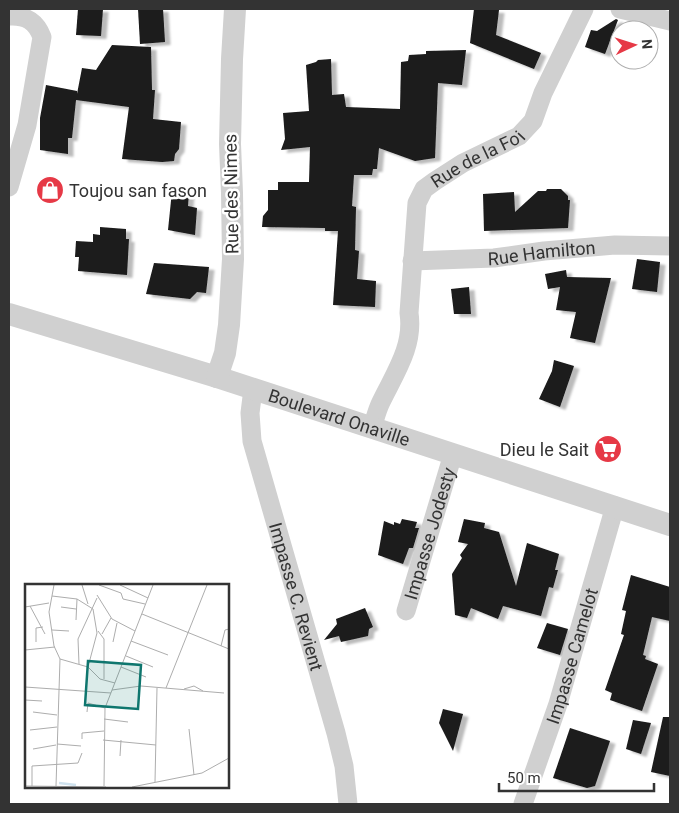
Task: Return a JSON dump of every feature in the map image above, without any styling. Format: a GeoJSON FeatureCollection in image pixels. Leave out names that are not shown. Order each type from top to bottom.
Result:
{"type":"FeatureCollection","features":[{"type":"Feature","properties":{"kind":"street","name":"Rue des Nimes"},"geometry":{"type":"LineString","coordinates":[[217,377],[225,353],[229,325],[233,259],[230,144],[232,59],[236,9]]}},
{"type":"Feature","properties":{"kind":"street","name":"Rue de la Foi"},"geometry":{"type":"LineString","coordinates":[[372,428],[380,403],[395,375],[408,344],[411,327],[409,313],[417,203],[424,189],[464,163],[520,136],[533,121],[543,93],[584,9]]}},
{"type":"Feature","properties":{"kind":"street"},"geometry":{"type":"LineString","coordinates":[[620,9],[670,21]]}},
{"type":"Feature","properties":{"kind":"street"},"geometry":{"type":"LineString","coordinates":[[9,16],[28,18],[38,27],[42,37],[27,125],[9,187]]}},
{"type":"Feature","properties":{"kind":"street","name":"Rue Hamilton"},"geometry":{"type":"LineString","coordinates":[[412,261],[494,258],[544,251],[614,245],[670,246]]}},
{"type":"Feature","properties":{"kind":"street","name":"Boulevard Onaville"},"geometry":{"type":"LineString","coordinates":[[9,314],[217,377],[670,525]]}},
{"type":"Feature","properties":{"kind":"street","name":"Impasse C. Revient"},"geometry":{"type":"LineString","coordinates":[[253,389],[250,413],[252,441],[336,733],[344,766],[348,804]]}},
{"type":"Feature","properties":{"kind":"street","name":"Impasse Jodesty"},"geometry":{"type":"LineString","coordinates":[[406,612],[453,454]]}},
{"type":"Feature","properties":{"kind":"street","name":"Impasse Camelot"},"geometry":{"type":"LineString","coordinates":[[523,804],[558,704],[615,506]]}},
{"type":"Feature","properties":{"kind":"building"},"geometry":{"type":"Polygon","coordinates":[[[78,9],[103,9],[101,36],[76,35],[78,9]]]}},
{"type":"Feature","properties":{"kind":"building"},"geometry":{"type":"Polygon","coordinates":[[[138,9],[163,9],[165,42],[140,44],[138,9]]]}},
{"type":"Feature","properties":{"kind":"building"},"geometry":{"type":"Polygon","coordinates":[[[474,9],[499,10],[496,35],[541,53],[534,69],[470,43],[474,9]]]}},
{"type":"Feature","properties":{"kind":"building"},"geometry":{"type":"Polygon","coordinates":[[[609,23],[609,44],[605,54],[585,47],[591,30],[597,31],[609,23]]]}},
{"type":"Feature","properties":{"kind":"building"},"geometry":{"type":"Polygon","coordinates":[[[112,45],[151,47],[152,90],[155,90],[153,119],[181,122],[179,149],[175,154],[174,161],[122,159],[129,107],[76,100],[72,138],[68,138],[68,154],[40,150],[40,118],[46,85],[77,91],[77,94],[82,68],[96,70],[112,45]]]}},
{"type":"Feature","properties":{"kind":"building"},"geometry":{"type":"Polygon","coordinates":[[[466,50],[462,85],[438,83],[435,158],[415,161],[379,148],[377,169],[373,169],[372,175],[354,175],[352,206],[356,207],[355,250],[359,251],[357,279],[376,281],[375,307],[333,305],[338,231],[325,231],[325,228],[262,227],[263,216],[268,210],[268,190],[278,190],[278,182],[309,182],[310,147],[281,150],[285,139],[283,113],[309,111],[306,65],[318,60],[331,59],[332,95],[344,94],[346,107],[400,109],[401,62],[408,61],[409,55],[426,54],[426,51],[466,50]]]}},
{"type":"Feature","properties":{"kind":"building"},"geometry":{"type":"Polygon","coordinates":[[[547,189],[561,189],[568,196],[568,200],[570,200],[568,228],[484,231],[483,194],[514,192],[515,212],[538,191],[546,191],[547,189]]]}},
{"type":"Feature","properties":{"kind":"building"},"geometry":{"type":"Polygon","coordinates":[[[172,191],[189,192],[188,206],[197,208],[195,235],[168,230],[172,191]]]}},
{"type":"Feature","properties":{"kind":"building"},"geometry":{"type":"Polygon","coordinates":[[[100,227],[126,229],[126,239],[129,239],[127,275],[78,271],[79,257],[75,257],[76,241],[93,242],[93,234],[100,235],[100,227]]]}},
{"type":"Feature","properties":{"kind":"building"},"geometry":{"type":"Polygon","coordinates":[[[637,259],[660,262],[657,292],[632,289],[637,259]]]}},
{"type":"Feature","properties":{"kind":"building"},"geometry":{"type":"Polygon","coordinates":[[[154,263],[209,267],[206,293],[197,292],[190,299],[146,294],[154,263]]]}},
{"type":"Feature","properties":{"kind":"building"},"geometry":{"type":"Polygon","coordinates":[[[566,270],[567,277],[611,278],[595,343],[570,338],[576,312],[556,310],[560,287],[548,289],[545,274],[566,270]]]}},
{"type":"Feature","properties":{"kind":"building"},"geometry":{"type":"Polygon","coordinates":[[[469,287],[471,314],[454,314],[451,289],[469,287]]]}},
{"type":"Feature","properties":{"kind":"building"},"geometry":{"type":"Polygon","coordinates":[[[554,360],[574,366],[560,407],[539,399],[552,371],[554,360]]]}},
{"type":"Feature","properties":{"kind":"building"},"geometry":{"type":"Polygon","coordinates":[[[402,519],[417,522],[415,528],[419,528],[413,548],[409,548],[403,564],[378,555],[384,521],[394,525],[394,522],[400,524],[402,519]]]}},
{"type":"Feature","properties":{"kind":"building"},"geometry":{"type":"Polygon","coordinates":[[[464,519],[485,523],[484,528],[499,532],[516,586],[527,543],[559,554],[555,570],[558,570],[553,588],[549,587],[541,616],[503,606],[498,619],[471,608],[467,618],[455,615],[452,574],[462,558],[460,555],[468,544],[458,542],[464,519]]]}},
{"type":"Feature","properties":{"kind":"building"},"geometry":{"type":"Polygon","coordinates":[[[631,575],[670,587],[670,621],[652,617],[643,655],[646,656],[645,659],[658,664],[642,711],[610,700],[612,693],[605,690],[624,635],[621,634],[626,611],[622,610],[631,575]]]}},
{"type":"Feature","properties":{"kind":"building"},"geometry":{"type":"Polygon","coordinates":[[[365,608],[373,627],[369,629],[368,636],[341,642],[339,636],[324,640],[337,624],[336,619],[365,608]]]}},
{"type":"Feature","properties":{"kind":"building"},"geometry":{"type":"Polygon","coordinates":[[[547,623],[568,629],[560,655],[537,648],[547,623]]]}},
{"type":"Feature","properties":{"kind":"building"},"geometry":{"type":"Polygon","coordinates":[[[443,709],[463,714],[453,751],[439,723],[443,709]]]}},
{"type":"Feature","properties":{"kind":"building"},"geometry":{"type":"Polygon","coordinates":[[[663,717],[670,717],[670,776],[651,772],[663,717]]]}},
{"type":"Feature","properties":{"kind":"building"},"geometry":{"type":"Polygon","coordinates":[[[633,720],[651,723],[641,754],[626,749],[633,720]]]}},
{"type":"Feature","properties":{"kind":"building"},"geometry":{"type":"Polygon","coordinates":[[[570,728],[610,741],[595,786],[587,788],[553,778],[570,728]]]}},
{"type":"Feature","properties":{"kind":"place","name":"Toujou san fason"},"geometry":{"type":"Point","coordinates":[50,190]}},
{"type":"Feature","properties":{"kind":"place","name":"Dieu le Sait"},"geometry":{"type":"Point","coordinates":[608,449]}}]}
